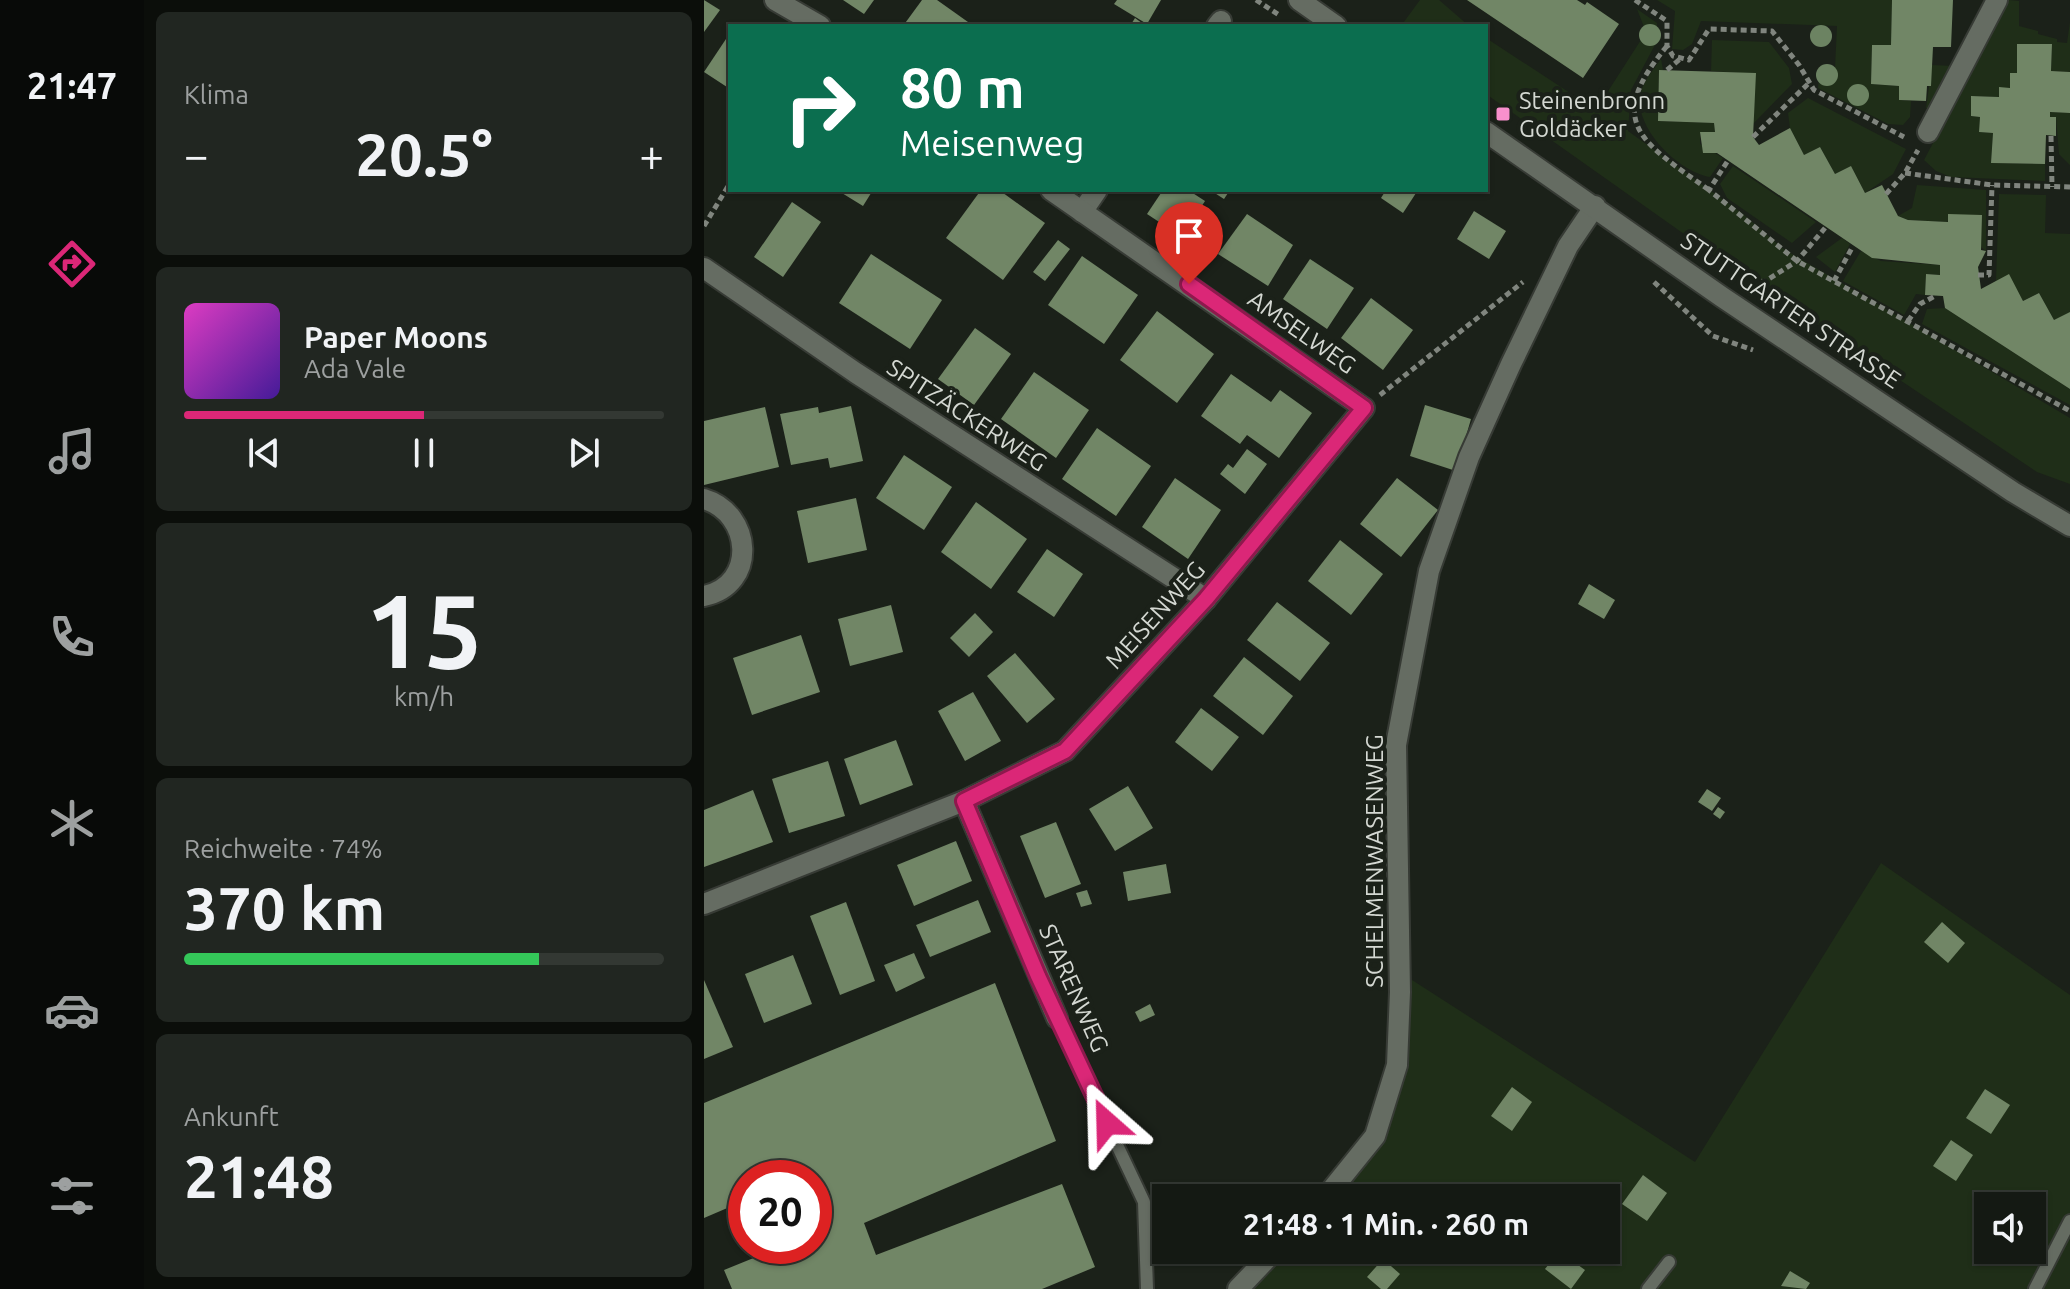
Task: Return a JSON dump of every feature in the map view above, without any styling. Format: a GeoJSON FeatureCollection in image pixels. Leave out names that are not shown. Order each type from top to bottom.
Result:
{"type":"FeatureCollection","features":[{"type":"Feature","properties":{"kind":"street"},"geometry":{"type":"LineString","coordinates":[[775,0],[817,24]]}},
{"type":"Feature","properties":{"kind":"street"},"geometry":{"type":"LineString","coordinates":[[1299,0],[1333,24]]}},
{"type":"Feature","properties":{"kind":"street"},"geometry":{"type":"LineString","coordinates":[[1928,132],[1997,0]]}},
{"type":"Feature","properties":{"kind":"street","name":"STUTTGARTER STRASSE"},"geometry":{"type":"LineString","coordinates":[[1488,133],[1722,297],[2013,492],[2070,526]]}},
{"type":"Feature","properties":{"kind":"street","name":"AMSELWEG"},"geometry":{"type":"LineString","coordinates":[[1054,192],[1364,408]]}},
{"type":"Feature","properties":{"kind":"street"},"geometry":{"type":"LineString","coordinates":[[1082,212],[1096,192]]}},
{"type":"Feature","properties":{"kind":"street","name":"SCHELMENWASENWEG"},"geometry":{"type":"LineString","coordinates":[[1336,1184],[1375,1136],[1397,1065],[1400,992],[1396,745],[1429,571],[1469,457],[1511,364],[1568,246],[1595,206]]}},
{"type":"Feature","properties":{"kind":"street","name":"SPITZÄCKERWEG"},"geometry":{"type":"LineString","coordinates":[[704,268],[856,373],[1206,599]]}},
{"type":"Feature","properties":{"kind":"street","name":"MEISENWEG"},"geometry":{"type":"LineString","coordinates":[[704,904],[964,801],[1065,751],[1206,599],[1364,408]]}},
{"type":"Feature","properties":{"kind":"street"},"geometry":{"type":"LineString","coordinates":[[704,499],[729,511],[743,539],[743,556],[737,573],[726,586],[704,596]]}},
{"type":"Feature","properties":{"kind":"street","name":"STARENWEG"},"geometry":{"type":"LineString","coordinates":[[964,801],[1057,1018]]}},
{"type":"Feature","properties":{"kind":"street"},"geometry":{"type":"LineString","coordinates":[[1238,1289],[1262,1264]]}},
{"type":"Feature","properties":{"kind":"lane","name":"STARENWEG"},"geometry":{"type":"LineString","coordinates":[[1057,1018],[1144,1202],[1147,1289]]}},
{"type":"Feature","properties":{"kind":"lane"},"geometry":{"type":"LineString","coordinates":[[2035,1289],[2070,1221]]}},
{"type":"Feature","properties":{"kind":"lane"},"geometry":{"type":"LineString","coordinates":[[1648,1289],[1669,1262]]}},
{"type":"Feature","properties":{"kind":"path"},"geometry":{"type":"LineString","coordinates":[[1635,0],[1667,21],[1667,46],[1673,56],[1689,60],[1709,29],[1772,31],[1814,90],[1907,139]]}},
{"type":"Feature","properties":{"kind":"path"},"geometry":{"type":"LineString","coordinates":[[1667,46],[1638,88],[1632,119],[1636,128],[1661,156],[1709,190],[1797,261],[2070,411]]}},
{"type":"Feature","properties":{"kind":"path"},"geometry":{"type":"LineString","coordinates":[[1667,70],[1681,58]]}},
{"type":"Feature","properties":{"kind":"path"},"geometry":{"type":"LineString","coordinates":[[1753,137],[1810,82]]}},
{"type":"Feature","properties":{"kind":"path"},"geometry":{"type":"LineString","coordinates":[[2051,136],[2052,187]]}},
{"type":"Feature","properties":{"kind":"path"},"geometry":{"type":"LineString","coordinates":[[1709,190],[1727,162]]}},
{"type":"Feature","properties":{"kind":"path"},"geometry":{"type":"LineString","coordinates":[[1886,194],[1905,173],[1992,185],[2070,187]]}},
{"type":"Feature","properties":{"kind":"path"},"geometry":{"type":"LineString","coordinates":[[1978,275],[1989,275],[1992,185]]}},
{"type":"Feature","properties":{"kind":"path"},"geometry":{"type":"LineString","coordinates":[[704,226],[728,186]]}},
{"type":"Feature","properties":{"kind":"path"},"geometry":{"type":"LineString","coordinates":[[1730,272],[1764,282],[1797,261],[1825,228]]}},
{"type":"Feature","properties":{"kind":"path"},"geometry":{"type":"LineString","coordinates":[[1834,281],[1853,246]]}},
{"type":"Feature","properties":{"kind":"path"},"geometry":{"type":"LineString","coordinates":[[1364,408],[1530,276]]}},
{"type":"Feature","properties":{"kind":"path"},"geometry":{"type":"LineString","coordinates":[[1908,321],[1920,304],[1935,296]]}},
{"type":"Feature","properties":{"kind":"green space"},"geometry":{"type":"Polygon","coordinates":[[[1420,0],[1439,0],[1467,24],[1402,24],[1420,0]]]}},
{"type":"Feature","properties":{"kind":"green space"},"geometry":{"type":"Polygon","coordinates":[[[1657,0],[1892,0],[1891,45],[1872,45],[1871,84],[1899,86],[1900,100],[1911,101],[1910,117],[1903,125],[1888,124],[1818,88],[1820,68],[1835,68],[1837,26],[1701,21],[1692,44],[1683,50],[1672,49],[1675,11],[1657,0]]]}},
{"type":"Feature","properties":{"kind":"green space"},"geometry":{"type":"Polygon","coordinates":[[[2009,0],[2019,1],[2019,26],[2057,39],[2057,42],[2067,43],[2070,22],[2070,72],[2051,71],[2052,44],[2018,44],[2017,73],[2010,73],[2010,88],[1999,88],[1999,97],[1972,96],[1971,116],[1980,117],[1979,132],[1993,133],[1991,163],[2045,164],[2045,181],[1951,177],[1936,171],[1924,160],[2009,0]]]}},
{"type":"Feature","properties":{"kind":"green space"},"geometry":{"type":"Polygon","coordinates":[[[1637,9],[1657,23],[1657,41],[1631,90],[1628,131],[1743,214],[1782,248],[2070,418],[2070,484],[2037,472],[1718,258],[1488,95],[1488,39],[1596,110],[1646,32],[1637,9]]]}},
{"type":"Feature","properties":{"kind":"green space"},"geometry":{"type":"Polygon","coordinates":[[[1712,40],[1769,42],[1789,68],[1792,84],[1753,124],[1755,74],[1711,71],[1712,40]]]}},
{"type":"Feature","properties":{"kind":"green space"},"geometry":{"type":"Polygon","coordinates":[[[1661,59],[1663,70],[1659,71],[1658,121],[1714,123],[1715,132],[1700,132],[1700,144],[1723,158],[1710,177],[1685,167],[1672,157],[1660,146],[1644,119],[1640,105],[1641,92],[1661,59]]]}},
{"type":"Feature","properties":{"kind":"green space"},"geometry":{"type":"Polygon","coordinates":[[[1932,65],[1954,66],[1936,109],[1926,108],[1932,65]]]}},
{"type":"Feature","properties":{"kind":"green space"},"geometry":{"type":"Polygon","coordinates":[[[1808,98],[1906,149],[1893,174],[1865,193],[1851,166],[1835,174],[1820,147],[1804,155],[1790,128],[1788,113],[1808,98]]]}},
{"type":"Feature","properties":{"kind":"green space"},"geometry":{"type":"Polygon","coordinates":[[[2050,112],[2070,113],[2070,165],[2059,154],[2056,118],[2050,117],[2050,112]]]}},
{"type":"Feature","properties":{"kind":"green space"},"geometry":{"type":"Polygon","coordinates":[[[1733,166],[1816,222],[1792,243],[1727,198],[1720,184],[1733,166]]]}},
{"type":"Feature","properties":{"kind":"green space"},"geometry":{"type":"Polygon","coordinates":[[[1917,185],[1986,190],[1986,251],[1948,222],[1908,220],[1898,216],[1912,208],[1917,185]]]}},
{"type":"Feature","properties":{"kind":"green space"},"geometry":{"type":"Polygon","coordinates":[[[1999,194],[2046,195],[2045,233],[2070,234],[2070,314],[2054,320],[2039,293],[2023,301],[2009,275],[1996,281],[1999,194]]]}},
{"type":"Feature","properties":{"kind":"green space"},"geometry":{"type":"Polygon","coordinates":[[[1842,238],[1850,244],[1835,272],[1816,257],[1842,238]]]}},
{"type":"Feature","properties":{"kind":"green space"},"geometry":{"type":"Polygon","coordinates":[[[1861,251],[1881,261],[1940,265],[1940,275],[1926,274],[1925,295],[1916,294],[1904,315],[1843,281],[1861,251]]]}},
{"type":"Feature","properties":{"kind":"green space"},"geometry":{"type":"Polygon","coordinates":[[[1945,308],[2070,389],[2070,405],[1922,324],[1927,309],[1945,308]]]}},
{"type":"Feature","properties":{"kind":"green space"},"geometry":{"type":"Polygon","coordinates":[[[1881,863],[2070,995],[2070,1289],[1246,1289],[1271,1264],[1620,1264],[1620,1184],[1346,1184],[1373,1148],[1412,980],[1695,1162],[1881,863]]]}},
{"type":"Feature","properties":{"kind":"building"},"geometry":{"type":"Polygon","coordinates":[[[704,0],[720,10],[704,32],[704,0]]]}},
{"type":"Feature","properties":{"kind":"building"},"geometry":{"type":"Polygon","coordinates":[[[843,0],[874,0],[864,14],[843,0]]]}},
{"type":"Feature","properties":{"kind":"building"},"geometry":{"type":"Polygon","coordinates":[[[922,0],[937,0],[968,22],[966,24],[904,24],[922,0]]]}},
{"type":"Feature","properties":{"kind":"building"},"geometry":{"type":"Polygon","coordinates":[[[1117,0],[1161,0],[1147,24],[1114,4],[1117,0]]]}},
{"type":"Feature","properties":{"kind":"building"},"geometry":{"type":"Polygon","coordinates":[[[1467,0],[1577,0],[1585,5],[1587,2],[1619,24],[1583,78],[1467,0]]]}},
{"type":"Feature","properties":{"kind":"building"},"geometry":{"type":"Polygon","coordinates":[[[1892,0],[1953,0],[1951,47],[1933,47],[1931,86],[1927,86],[1926,101],[1899,100],[1899,86],[1871,84],[1872,45],[1891,45],[1892,0]]]}},
{"type":"Feature","properties":{"kind":"building"},"geometry":{"type":"Polygon","coordinates":[[[728,36],[728,88],[704,72],[728,36]]]}},
{"type":"Feature","properties":{"kind":"building"},"geometry":{"type":"Polygon","coordinates":[[[2017,44],[2052,44],[2051,71],[2070,72],[2070,113],[2050,112],[2050,117],[2056,117],[2056,136],[2046,135],[2045,164],[1991,163],[1993,133],[1979,132],[1980,117],[1971,116],[1971,96],[1999,97],[1999,87],[2010,88],[2010,73],[2017,73],[2017,44]]]}},
{"type":"Feature","properties":{"kind":"building"},"geometry":{"type":"Polygon","coordinates":[[[1659,70],[1756,73],[1753,137],[1759,145],[1790,128],[1804,155],[1820,147],[1835,174],[1851,166],[1865,193],[1882,185],[1898,216],[1908,220],[1948,222],[1948,214],[1982,215],[1981,250],[1986,251],[1978,267],[1981,289],[2009,274],[2023,301],[2039,293],[2054,320],[2070,312],[2070,389],[1945,308],[1943,296],[1925,295],[1926,274],[1940,275],[1940,265],[1872,258],[1717,153],[1703,153],[1700,132],[1715,132],[1714,123],[1658,121],[1659,70]]]}},
{"type":"Feature","properties":{"kind":"building"},"geometry":{"type":"Polygon","coordinates":[[[840,192],[872,192],[863,206],[840,192]]]}},
{"type":"Feature","properties":{"kind":"building"},"geometry":{"type":"Polygon","coordinates":[[[980,192],[1002,192],[1045,223],[1003,280],[946,238],[980,192]]]}},
{"type":"Feature","properties":{"kind":"building"},"geometry":{"type":"Polygon","coordinates":[[[1162,192],[1191,192],[1205,201],[1182,237],[1147,214],[1162,192]]]}},
{"type":"Feature","properties":{"kind":"building"},"geometry":{"type":"Polygon","coordinates":[[[1213,192],[1229,192],[1224,199],[1213,192]]]}},
{"type":"Feature","properties":{"kind":"building"},"geometry":{"type":"Polygon","coordinates":[[[1385,192],[1417,192],[1403,213],[1381,198],[1385,192]]]}},
{"type":"Feature","properties":{"kind":"building"},"geometry":{"type":"Polygon","coordinates":[[[792,202],[821,222],[783,277],[754,257],[792,202]]]}},
{"type":"Feature","properties":{"kind":"building"},"geometry":{"type":"Polygon","coordinates":[[[1474,211],[1506,231],[1489,259],[1457,239],[1474,211]]]}},
{"type":"Feature","properties":{"kind":"building"},"geometry":{"type":"Polygon","coordinates":[[[1247,214],[1293,245],[1268,286],[1218,254],[1247,214]]]}},
{"type":"Feature","properties":{"kind":"building"},"geometry":{"type":"Polygon","coordinates":[[[1058,240],[1070,249],[1045,281],[1033,272],[1058,240]]]}},
{"type":"Feature","properties":{"kind":"building"},"geometry":{"type":"Polygon","coordinates":[[[871,254],[942,300],[910,349],[839,303],[871,254]]]}},
{"type":"Feature","properties":{"kind":"building"},"geometry":{"type":"Polygon","coordinates":[[[1082,256],[1138,295],[1104,344],[1048,305],[1082,256]]]}},
{"type":"Feature","properties":{"kind":"building"},"geometry":{"type":"Polygon","coordinates":[[[1310,259],[1354,288],[1327,329],[1283,299],[1310,259]]]}},
{"type":"Feature","properties":{"kind":"building"},"geometry":{"type":"Polygon","coordinates":[[[1371,298],[1413,330],[1383,370],[1341,338],[1371,298]]]}},
{"type":"Feature","properties":{"kind":"building"},"geometry":{"type":"Polygon","coordinates":[[[1157,311],[1214,354],[1177,403],[1120,360],[1157,311]]]}},
{"type":"Feature","properties":{"kind":"building"},"geometry":{"type":"Polygon","coordinates":[[[975,328],[1011,354],[974,405],[938,379],[975,328]]]}},
{"type":"Feature","properties":{"kind":"building"},"geometry":{"type":"Polygon","coordinates":[[[1034,372],[1089,410],[1056,458],[1001,419],[1034,372]]]}},
{"type":"Feature","properties":{"kind":"building"},"geometry":{"type":"Polygon","coordinates":[[[1231,374],[1271,402],[1280,390],[1312,413],[1279,458],[1247,435],[1240,444],[1201,416],[1231,374]]]}},
{"type":"Feature","properties":{"kind":"building"},"geometry":{"type":"Polygon","coordinates":[[[1425,405],[1471,419],[1456,471],[1410,456],[1425,405]]]}},
{"type":"Feature","properties":{"kind":"building"},"geometry":{"type":"Polygon","coordinates":[[[851,406],[863,461],[830,468],[828,458],[791,465],[780,414],[818,407],[819,413],[851,406]]]}},
{"type":"Feature","properties":{"kind":"building"},"geometry":{"type":"Polygon","coordinates":[[[765,407],[779,467],[704,485],[704,421],[765,407]]]}},
{"type":"Feature","properties":{"kind":"building"},"geometry":{"type":"Polygon","coordinates":[[[1097,428],[1151,466],[1116,516],[1062,479],[1097,428]]]}},
{"type":"Feature","properties":{"kind":"building"},"geometry":{"type":"Polygon","coordinates":[[[1247,449],[1267,464],[1245,494],[1220,474],[1228,464],[1233,468],[1247,449]]]}},
{"type":"Feature","properties":{"kind":"building"},"geometry":{"type":"Polygon","coordinates":[[[904,455],[952,487],[924,530],[876,498],[904,455]]]}},
{"type":"Feature","properties":{"kind":"building"},"geometry":{"type":"Polygon","coordinates":[[[1175,478],[1221,510],[1188,559],[1142,527],[1175,478]]]}},
{"type":"Feature","properties":{"kind":"building"},"geometry":{"type":"Polygon","coordinates":[[[1397,478],[1438,510],[1401,557],[1360,524],[1397,478]]]}},
{"type":"Feature","properties":{"kind":"building"},"geometry":{"type":"Polygon","coordinates":[[[856,498],[867,550],[808,563],[797,511],[856,498]]]}},
{"type":"Feature","properties":{"kind":"building"},"geometry":{"type":"Polygon","coordinates":[[[976,502],[1027,539],[991,589],[941,552],[976,502]]]}},
{"type":"Feature","properties":{"kind":"building"},"geometry":{"type":"Polygon","coordinates":[[[1340,540],[1383,574],[1351,615],[1308,581],[1340,540]]]}},
{"type":"Feature","properties":{"kind":"building"},"geometry":{"type":"Polygon","coordinates":[[[1047,549],[1083,574],[1054,617],[1017,592],[1047,549]]]}},
{"type":"Feature","properties":{"kind":"building"},"geometry":{"type":"Polygon","coordinates":[[[1589,584],[1615,600],[1604,619],[1578,604],[1589,584]]]}},
{"type":"Feature","properties":{"kind":"building"},"geometry":{"type":"Polygon","coordinates":[[[1277,602],[1330,643],[1300,681],[1247,640],[1277,602]]]}},
{"type":"Feature","properties":{"kind":"building"},"geometry":{"type":"Polygon","coordinates":[[[891,605],[903,652],[850,666],[838,619],[891,605]]]}},
{"type":"Feature","properties":{"kind":"building"},"geometry":{"type":"Polygon","coordinates":[[[975,613],[993,632],[969,657],[950,638],[975,613]]]}},
{"type":"Feature","properties":{"kind":"building"},"geometry":{"type":"Polygon","coordinates":[[[801,635],[820,692],[752,715],[733,658],[801,635]]]}},
{"type":"Feature","properties":{"kind":"building"},"geometry":{"type":"Polygon","coordinates":[[[1015,653],[1055,699],[1027,723],[987,676],[1015,653]]]}},
{"type":"Feature","properties":{"kind":"building"},"geometry":{"type":"Polygon","coordinates":[[[1244,657],[1293,696],[1263,735],[1213,696],[1244,657]]]}},
{"type":"Feature","properties":{"kind":"building"},"geometry":{"type":"Polygon","coordinates":[[[973,692],[1001,741],[965,761],[938,711],[973,692]]]}},
{"type":"Feature","properties":{"kind":"building"},"geometry":{"type":"Polygon","coordinates":[[[1201,708],[1239,737],[1212,771],[1175,742],[1201,708]]]}},
{"type":"Feature","properties":{"kind":"building"},"geometry":{"type":"Polygon","coordinates":[[[896,740],[913,785],[860,805],[844,759],[896,740]]]}},
{"type":"Feature","properties":{"kind":"building"},"geometry":{"type":"Polygon","coordinates":[[[828,761],[845,816],[789,833],[772,779],[828,761]]]}},
{"type":"Feature","properties":{"kind":"building"},"geometry":{"type":"Polygon","coordinates":[[[1128,786],[1153,828],[1115,851],[1089,809],[1128,786]]]}},
{"type":"Feature","properties":{"kind":"building"},"geometry":{"type":"Polygon","coordinates":[[[1707,789],[1721,798],[1712,811],[1698,802],[1707,789]]]}},
{"type":"Feature","properties":{"kind":"building"},"geometry":{"type":"Polygon","coordinates":[[[753,790],[773,842],[704,867],[704,810],[753,790]]]}},
{"type":"Feature","properties":{"kind":"building"},"geometry":{"type":"Polygon","coordinates":[[[1718,807],[1725,812],[1720,819],[1713,814],[1718,807]]]}},
{"type":"Feature","properties":{"kind":"building"},"geometry":{"type":"Polygon","coordinates":[[[1056,822],[1081,884],[1045,898],[1020,836],[1056,822]]]}},
{"type":"Feature","properties":{"kind":"building"},"geometry":{"type":"Polygon","coordinates":[[[956,841],[972,881],[914,906],[897,865],[956,841]]]}},
{"type":"Feature","properties":{"kind":"building"},"geometry":{"type":"Polygon","coordinates":[[[1166,864],[1171,893],[1128,901],[1123,872],[1166,864]]]}},
{"type":"Feature","properties":{"kind":"building"},"geometry":{"type":"Polygon","coordinates":[[[1087,890],[1092,904],[1081,907],[1076,893],[1087,890]]]}},
{"type":"Feature","properties":{"kind":"building"},"geometry":{"type":"Polygon","coordinates":[[[978,900],[991,932],[930,957],[916,925],[978,900]]]}},
{"type":"Feature","properties":{"kind":"building"},"geometry":{"type":"Polygon","coordinates":[[[846,902],[875,981],[840,995],[810,916],[846,902]]]}},
{"type":"Feature","properties":{"kind":"building"},"geometry":{"type":"Polygon","coordinates":[[[1942,922],[1965,943],[1948,963],[1924,942],[1942,922]]]}},
{"type":"Feature","properties":{"kind":"building"},"geometry":{"type":"Polygon","coordinates":[[[914,953],[925,978],[896,992],[884,965],[914,953]]]}},
{"type":"Feature","properties":{"kind":"building"},"geometry":{"type":"Polygon","coordinates":[[[793,955],[812,1004],[764,1023],[745,974],[793,955]]]}},
{"type":"Feature","properties":{"kind":"building"},"geometry":{"type":"Polygon","coordinates":[[[704,980],[733,1047],[704,1059],[704,980]]]}},
{"type":"Feature","properties":{"kind":"building"},"geometry":{"type":"Polygon","coordinates":[[[995,983],[1056,1141],[864,1223],[876,1255],[1062,1184],[1095,1267],[1042,1289],[732,1289],[724,1270],[739,1264],[832,1264],[832,1160],[728,1160],[728,1208],[704,1218],[704,1103],[995,983]]]}},
{"type":"Feature","properties":{"kind":"building"},"geometry":{"type":"Polygon","coordinates":[[[1150,1004],[1155,1015],[1140,1022],[1135,1012],[1150,1004]]]}},
{"type":"Feature","properties":{"kind":"building"},"geometry":{"type":"Polygon","coordinates":[[[1512,1087],[1532,1102],[1512,1131],[1491,1116],[1512,1087]]]}},
{"type":"Feature","properties":{"kind":"building"},"geometry":{"type":"Polygon","coordinates":[[[1985,1089],[2010,1105],[1991,1134],[1966,1118],[1985,1089]]]}},
{"type":"Feature","properties":{"kind":"building"},"geometry":{"type":"Polygon","coordinates":[[[1951,1140],[1973,1155],[1956,1181],[1933,1166],[1951,1140]]]}},
{"type":"Feature","properties":{"kind":"building"},"geometry":{"type":"Polygon","coordinates":[[[1643,1175],[1667,1193],[1647,1221],[1622,1204],[1643,1175]]]}},
{"type":"Feature","properties":{"kind":"building"},"geometry":{"type":"Polygon","coordinates":[[[1379,1264],[1389,1264],[1400,1274],[1387,1289],[1381,1289],[1367,1277],[1379,1264]]]}},
{"type":"Feature","properties":{"kind":"building"},"geometry":{"type":"Polygon","coordinates":[[[1549,1264],[1577,1264],[1585,1270],[1571,1289],[1545,1269],[1549,1264]]]}},
{"type":"Feature","properties":{"kind":"building"},"geometry":{"type":"Polygon","coordinates":[[[1790,1271],[1810,1283],[1806,1289],[1781,1286],[1790,1271]]]}},
{"type":"Feature","properties":{"kind":"place","name":"Steinenbronn Goldäcker"},"geometry":{"type":"Point","coordinates":[1503,114]}},
{"type":"Feature","properties":{"kind":"route"},"geometry":{"type":"LineString","coordinates":[[1107,1123],[1038,976],[964,801],[1065,751],[1206,599],[1364,408],[1189,284]]}}]}
